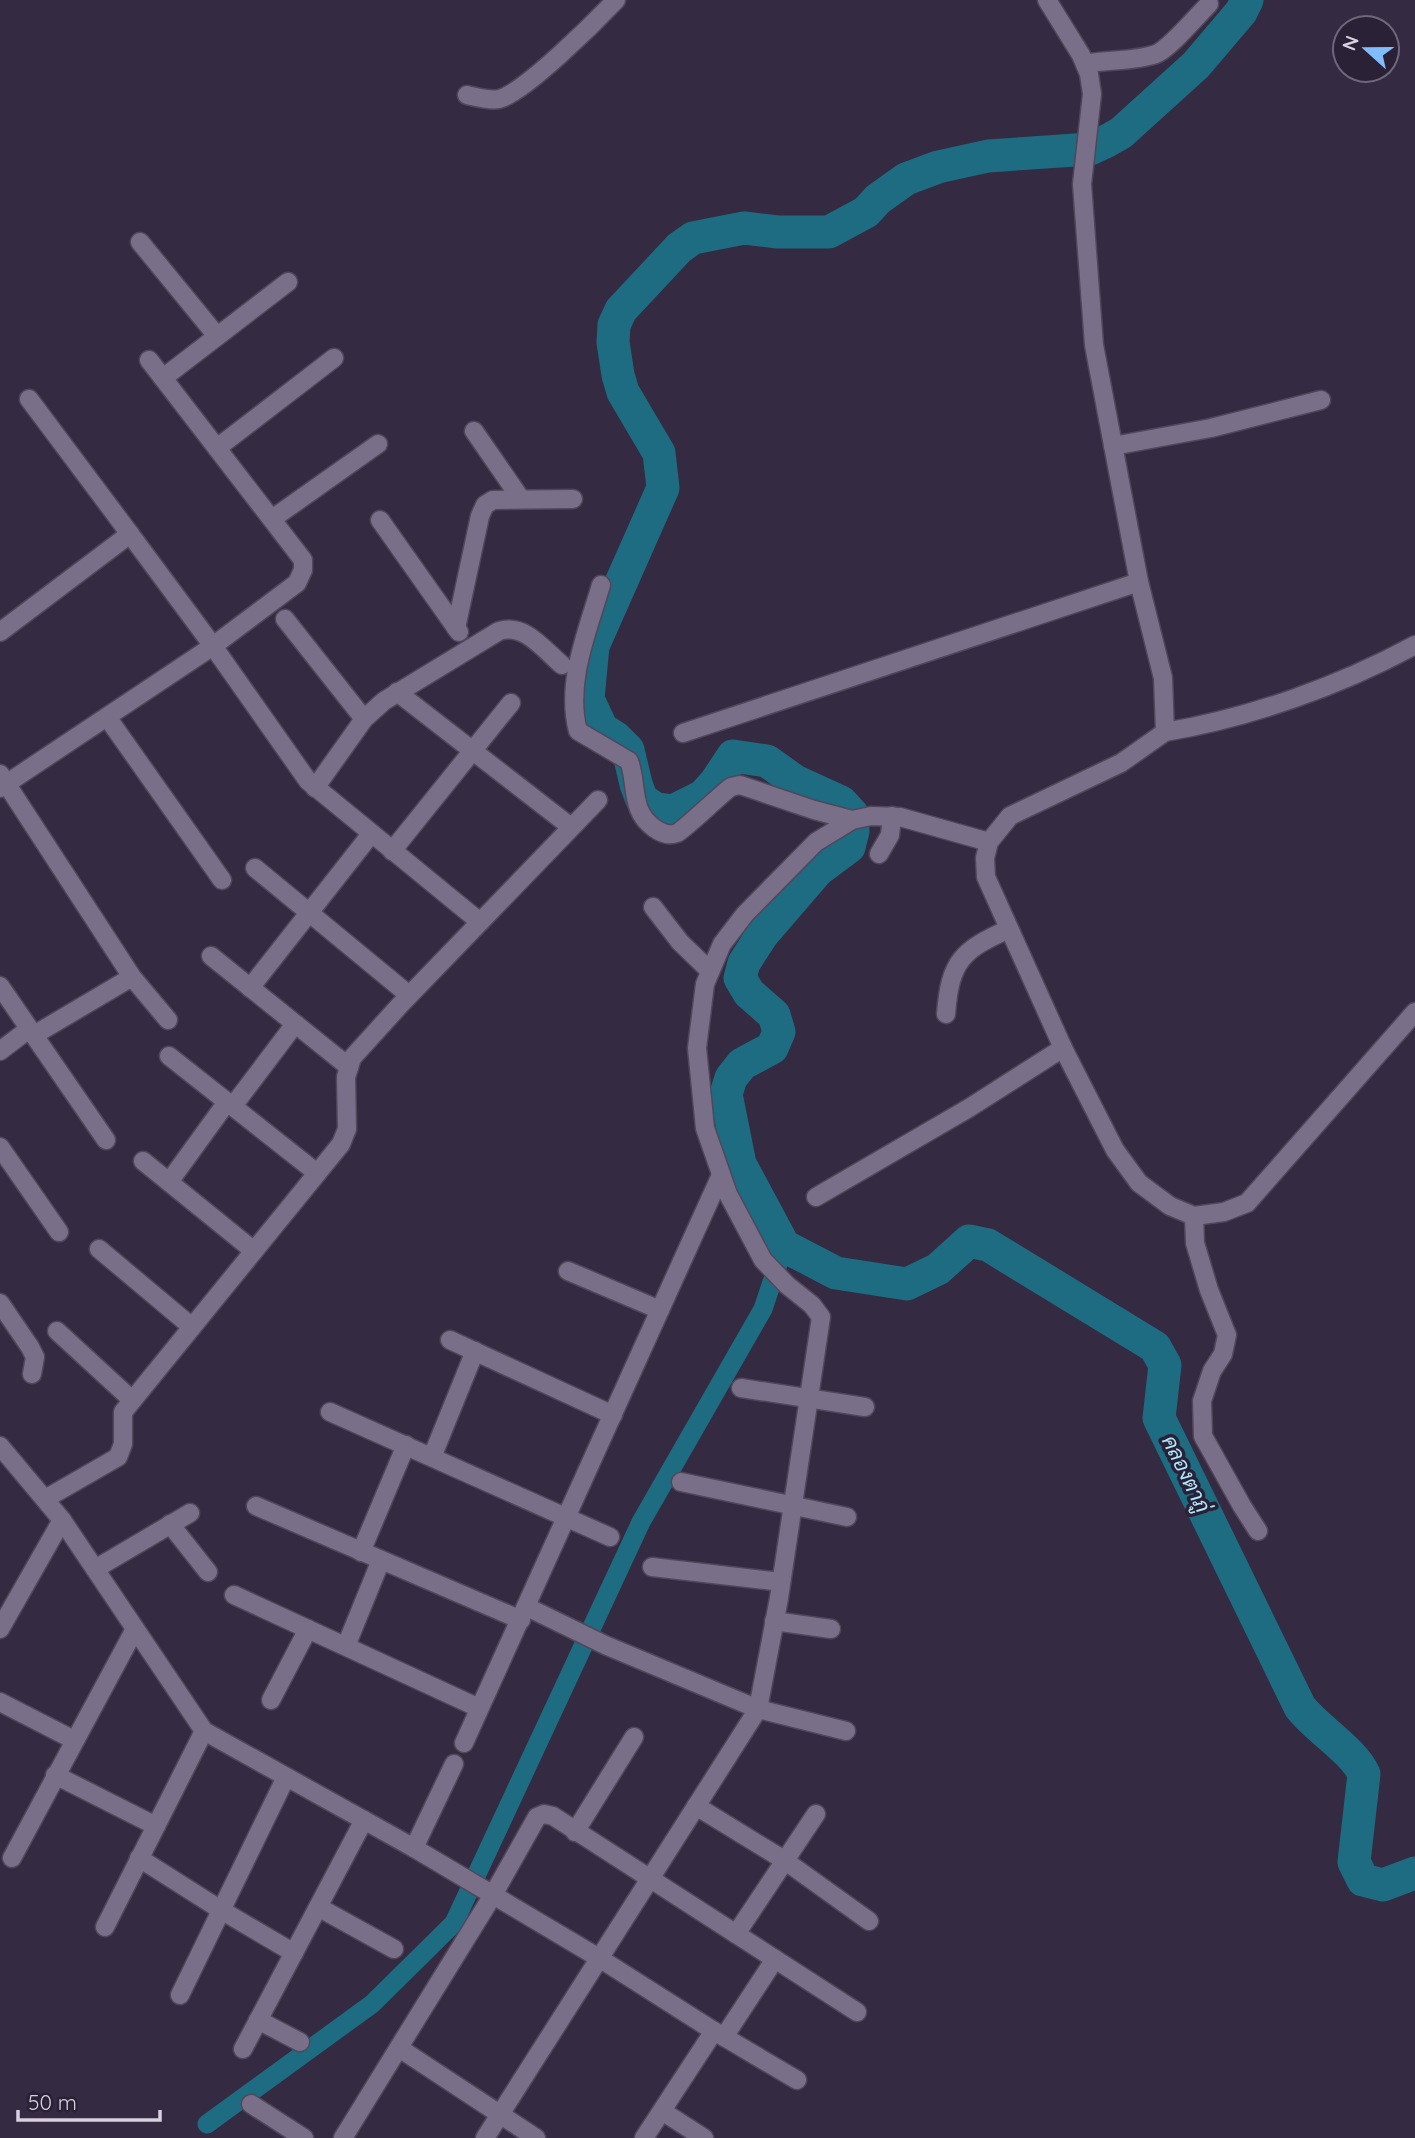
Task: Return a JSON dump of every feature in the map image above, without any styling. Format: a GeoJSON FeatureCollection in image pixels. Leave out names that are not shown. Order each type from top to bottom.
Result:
{"type":"FeatureCollection","features":[{"type":"Feature","properties":{"kind":"street"},"geometry":{"type":"LineString","coordinates":[[467,96],[498,99],[515,92],[617,0]]}},
{"type":"Feature","properties":{"kind":"street"},"geometry":{"type":"LineString","coordinates":[[1047,0],[1085,64],[1092,94],[1082,184],[1094,345],[1139,582],[1163,678],[1165,732]]}},
{"type":"Feature","properties":{"kind":"street"},"geometry":{"type":"LineString","coordinates":[[1085,64],[1106,60],[1130,60],[1159,53],[1209,4]]}},
{"type":"Feature","properties":{"kind":"street"},"geometry":{"type":"LineString","coordinates":[[140,242],[217,336]]}},
{"type":"Feature","properties":{"kind":"street"},"geometry":{"type":"LineString","coordinates":[[163,378],[288,282]]}},
{"type":"Feature","properties":{"kind":"street"},"geometry":{"type":"LineString","coordinates":[[217,448],[334,358]]}},
{"type":"Feature","properties":{"kind":"street"},"geometry":{"type":"LineString","coordinates":[[149,360],[303,561],[303,570],[296,583],[214,646],[2,782],[132,977],[168,1020]]}},
{"type":"Feature","properties":{"kind":"street"},"geometry":{"type":"LineString","coordinates":[[29,399],[214,646],[308,781],[480,922]]}},
{"type":"Feature","properties":{"kind":"street"},"geometry":{"type":"LineString","coordinates":[[1113,446],[1211,428],[1321,400]]}},
{"type":"Feature","properties":{"kind":"street"},"geometry":{"type":"LineString","coordinates":[[474,431],[521,499]]}},
{"type":"Feature","properties":{"kind":"street"},"geometry":{"type":"LineString","coordinates":[[272,519],[378,444]]}},
{"type":"Feature","properties":{"kind":"street"},"geometry":{"type":"LineString","coordinates":[[456,628],[480,516],[485,505],[493,500],[573,499]]}},
{"type":"Feature","properties":{"kind":"street"},"geometry":{"type":"LineString","coordinates":[[380,520],[469,647]]}},
{"type":"Feature","properties":{"kind":"street"},"geometry":{"type":"LineString","coordinates":[[0,632],[130,534]]}},
{"type":"Feature","properties":{"kind":"street"},"geometry":{"type":"LineString","coordinates":[[683,733],[1139,582]]}},
{"type":"Feature","properties":{"kind":"street"},"geometry":{"type":"LineString","coordinates":[[601,585],[575,677],[575,718],[579,730],[629,761],[634,773],[639,809],[650,825],[664,833],[677,833],[731,787],[740,785],[852,820],[892,816],[989,842]]}},
{"type":"Feature","properties":{"kind":"street"},"geometry":{"type":"LineString","coordinates":[[285,620],[364,719]]}},
{"type":"Feature","properties":{"kind":"street"},"geometry":{"type":"LineString","coordinates":[[315,788],[364,719],[384,701],[499,631],[509,628],[522,630],[562,665]]}},
{"type":"Feature","properties":{"kind":"street"},"geometry":{"type":"LineString","coordinates":[[1415,645],[1314,692],[1212,724],[1165,732],[1121,762],[1010,816],[989,842],[985,858],[986,877],[1009,929],[1063,1048],[1115,1150],[1139,1183],[1170,1206],[1194,1216],[1224,1212],[1247,1203],[1415,1012]]}},
{"type":"Feature","properties":{"kind":"street"},"geometry":{"type":"LineString","coordinates":[[397,692],[571,827]]}},
{"type":"Feature","properties":{"kind":"street"},"geometry":{"type":"LineString","coordinates":[[392,851],[511,703]]}},
{"type":"Feature","properties":{"kind":"street"},"geometry":{"type":"LineString","coordinates":[[107,717],[222,880]]}},
{"type":"Feature","properties":{"kind":"street"},"geometry":{"type":"LineString","coordinates":[[45,1499],[117,1457],[123,1444],[123,1412],[341,1144],[347,1129],[346,1077],[352,1058],[409,995],[598,800]]}},
{"type":"Feature","properties":{"kind":"street"},"geometry":{"type":"LineString","coordinates":[[879,854],[890,835],[892,816]]}},
{"type":"Feature","properties":{"kind":"street"},"geometry":{"type":"LineString","coordinates":[[485,2138],[758,1709],[775,1621],[821,1317],[812,1305],[763,1261],[728,1194],[705,1128],[697,1048],[705,984],[722,944],[745,914],[816,842],[852,820]]}},
{"type":"Feature","properties":{"kind":"street"},"geometry":{"type":"LineString","coordinates":[[250,988],[371,834]]}},
{"type":"Feature","properties":{"kind":"street"},"geometry":{"type":"LineString","coordinates":[[255,868],[409,995]]}},
{"type":"Feature","properties":{"kind":"street"},"geometry":{"type":"LineString","coordinates":[[653,907],[680,942],[710,971]]}},
{"type":"Feature","properties":{"kind":"street"},"geometry":{"type":"LineString","coordinates":[[946,1014],[951,977],[959,962],[978,943],[1009,929]]}},
{"type":"Feature","properties":{"kind":"street"},"geometry":{"type":"LineString","coordinates":[[211,957],[349,1067]]}},
{"type":"Feature","properties":{"kind":"street"},"geometry":{"type":"LineString","coordinates":[[0,1051],[132,977]]}},
{"type":"Feature","properties":{"kind":"street"},"geometry":{"type":"LineString","coordinates":[[0,986],[106,1140]]}},
{"type":"Feature","properties":{"kind":"street"},"geometry":{"type":"LineString","coordinates":[[169,1182],[295,1024]]}},
{"type":"Feature","properties":{"kind":"street"},"geometry":{"type":"LineString","coordinates":[[816,1197],[969,1108],[1063,1048]]}},
{"type":"Feature","properties":{"kind":"street"},"geometry":{"type":"LineString","coordinates":[[170,1056],[317,1173]]}},
{"type":"Feature","properties":{"kind":"street"},"geometry":{"type":"LineString","coordinates":[[0,1147],[59,1232]]}},
{"type":"Feature","properties":{"kind":"street"},"geometry":{"type":"LineString","coordinates":[[144,1161],[254,1251]]}},
{"type":"Feature","properties":{"kind":"street"},"geometry":{"type":"LineString","coordinates":[[464,1743],[721,1175]]}},
{"type":"Feature","properties":{"kind":"street"},"geometry":{"type":"LineString","coordinates":[[1194,1216],[1195,1243],[1209,1290],[1227,1335],[1223,1354],[1212,1371],[1202,1401],[1203,1436],[1241,1506],[1258,1531]]}},
{"type":"Feature","properties":{"kind":"street"},"geometry":{"type":"LineString","coordinates":[[99,1249],[192,1327]]}},
{"type":"Feature","properties":{"kind":"street"},"geometry":{"type":"LineString","coordinates":[[568,1272],[660,1310]]}},
{"type":"Feature","properties":{"kind":"street"},"geometry":{"type":"LineString","coordinates":[[0,1303],[35,1357],[32,1374]]}},
{"type":"Feature","properties":{"kind":"street"},"geometry":{"type":"LineString","coordinates":[[57,1331],[132,1400]]}},
{"type":"Feature","properties":{"kind":"street"},"geometry":{"type":"LineString","coordinates":[[450,1340],[613,1415]]}},
{"type":"Feature","properties":{"kind":"street"},"geometry":{"type":"LineString","coordinates":[[432,1457],[475,1351]]}},
{"type":"Feature","properties":{"kind":"street"},"geometry":{"type":"LineString","coordinates":[[741,1388],[865,1407]]}},
{"type":"Feature","properties":{"kind":"street"},"geometry":{"type":"LineString","coordinates":[[330,1412],[610,1537]]}},
{"type":"Feature","properties":{"kind":"street"},"geometry":{"type":"LineString","coordinates":[[0,1446],[62,1520],[204,1731],[414,1848],[797,2080]]}},
{"type":"Feature","properties":{"kind":"street"},"geometry":{"type":"LineString","coordinates":[[361,1552],[406,1446]]}},
{"type":"Feature","properties":{"kind":"street"},"geometry":{"type":"LineString","coordinates":[[681,1482],[847,1517]]}},
{"type":"Feature","properties":{"kind":"street"},"geometry":{"type":"LineString","coordinates":[[256,1506],[381,1560],[575,1631],[758,1709],[846,1731]]}},
{"type":"Feature","properties":{"kind":"street"},"geometry":{"type":"LineString","coordinates":[[95,1569],[190,1513]]}},
{"type":"Feature","properties":{"kind":"street"},"geometry":{"type":"LineString","coordinates":[[2,1623],[62,1520]]}},
{"type":"Feature","properties":{"kind":"street"},"geometry":{"type":"LineString","coordinates":[[170,1524],[208,1572]]}},
{"type":"Feature","properties":{"kind":"street"},"geometry":{"type":"LineString","coordinates":[[346,1646],[381,1560]]}},
{"type":"Feature","properties":{"kind":"street"},"geometry":{"type":"LineString","coordinates":[[652,1567],[781,1582]]}},
{"type":"Feature","properties":{"kind":"street"},"geometry":{"type":"LineString","coordinates":[[234,1595],[479,1708]]}},
{"type":"Feature","properties":{"kind":"street"},"geometry":{"type":"LineString","coordinates":[[775,1621],[831,1629]]}},
{"type":"Feature","properties":{"kind":"street"},"geometry":{"type":"LineString","coordinates":[[12,1858],[135,1629]]}},
{"type":"Feature","properties":{"kind":"street"},"geometry":{"type":"LineString","coordinates":[[271,1700],[309,1629]]}},
{"type":"Feature","properties":{"kind":"street"},"geometry":{"type":"LineString","coordinates":[[0,1702],[74,1740]]}},
{"type":"Feature","properties":{"kind":"street"},"geometry":{"type":"LineString","coordinates":[[105,1927],[204,1731]]}},
{"type":"Feature","properties":{"kind":"street"},"geometry":{"type":"LineString","coordinates":[[575,1832],[634,1737]]}},
{"type":"Feature","properties":{"kind":"street"},"geometry":{"type":"LineString","coordinates":[[414,1848],[454,1764]]}},
{"type":"Feature","properties":{"kind":"street"},"geometry":{"type":"LineString","coordinates":[[55,1775],[156,1826]]}},
{"type":"Feature","properties":{"kind":"street"},"geometry":{"type":"LineString","coordinates":[[180,1994],[286,1777]]}},
{"type":"Feature","properties":{"kind":"street"},"geometry":{"type":"LineString","coordinates":[[696,1806],[784,1860],[869,1921]]}},
{"type":"Feature","properties":{"kind":"street"},"geometry":{"type":"LineString","coordinates":[[343,2138],[398,2048],[486,1891],[537,1817],[544,1814],[552,1816],[857,2012]]}},
{"type":"Feature","properties":{"kind":"street"},"geometry":{"type":"LineString","coordinates":[[736,1934],[816,1814]]}},
{"type":"Feature","properties":{"kind":"street"},"geometry":{"type":"LineString","coordinates":[[243,2049],[364,1820]]}},
{"type":"Feature","properties":{"kind":"street"},"geometry":{"type":"LineString","coordinates":[[139,1858],[294,1953]]}},
{"type":"Feature","properties":{"kind":"street"},"geometry":{"type":"LineString","coordinates":[[318,1907],[394,1949]]}},
{"type":"Feature","properties":{"kind":"street"},"geometry":{"type":"LineString","coordinates":[[644,2138],[775,1959]]}},
{"type":"Feature","properties":{"kind":"street"},"geometry":{"type":"LineString","coordinates":[[258,2020],[300,2042]]}},
{"type":"Feature","properties":{"kind":"street"},"geometry":{"type":"LineString","coordinates":[[398,2048],[536,2138]]}},
{"type":"Feature","properties":{"kind":"street"},"geometry":{"type":"LineString","coordinates":[[251,2104],[304,2138]]}},
{"type":"Feature","properties":{"kind":"street"},"geometry":{"type":"LineString","coordinates":[[662,2111],[704,2138]]}},
{"type":"Feature","properties":{"kind":"waterway","name":"คลองตาภู่"},"geometry":{"type":"LineString","coordinates":[[1247,0],[1241,12],[1196,65],[1121,133],[1090,149],[988,156],[938,167],[906,179],[878,199],[866,212],[829,232],[778,232],[744,228],[693,238],[679,248],[621,310],[614,325],[613,342],[623,392],[659,453],[663,488],[593,646],[588,699],[602,729],[628,750],[642,800],[656,809],[673,811],[703,796],[733,756],[767,761],[795,781],[841,802],[852,814],[853,831],[849,847],[818,870],[762,935],[744,963],[740,978],[749,993],[774,1015],[779,1032],[772,1048],[742,1064],[731,1078],[726,1094],[740,1164],[784,1246],[836,1273],[907,1284],[938,1269],[969,1241],[988,1245],[1155,1347],[1165,1365],[1159,1418],[1300,1707],[1344,1748],[1364,1774],[1354,1862],[1363,1880],[1383,1885],[1415,1873]]}},
{"type":"Feature","properties":{"kind":"waterway"},"geometry":{"type":"LineString","coordinates":[[207,2124],[372,2004],[454,1923],[641,1522],[763,1309],[784,1246]]}}]}
